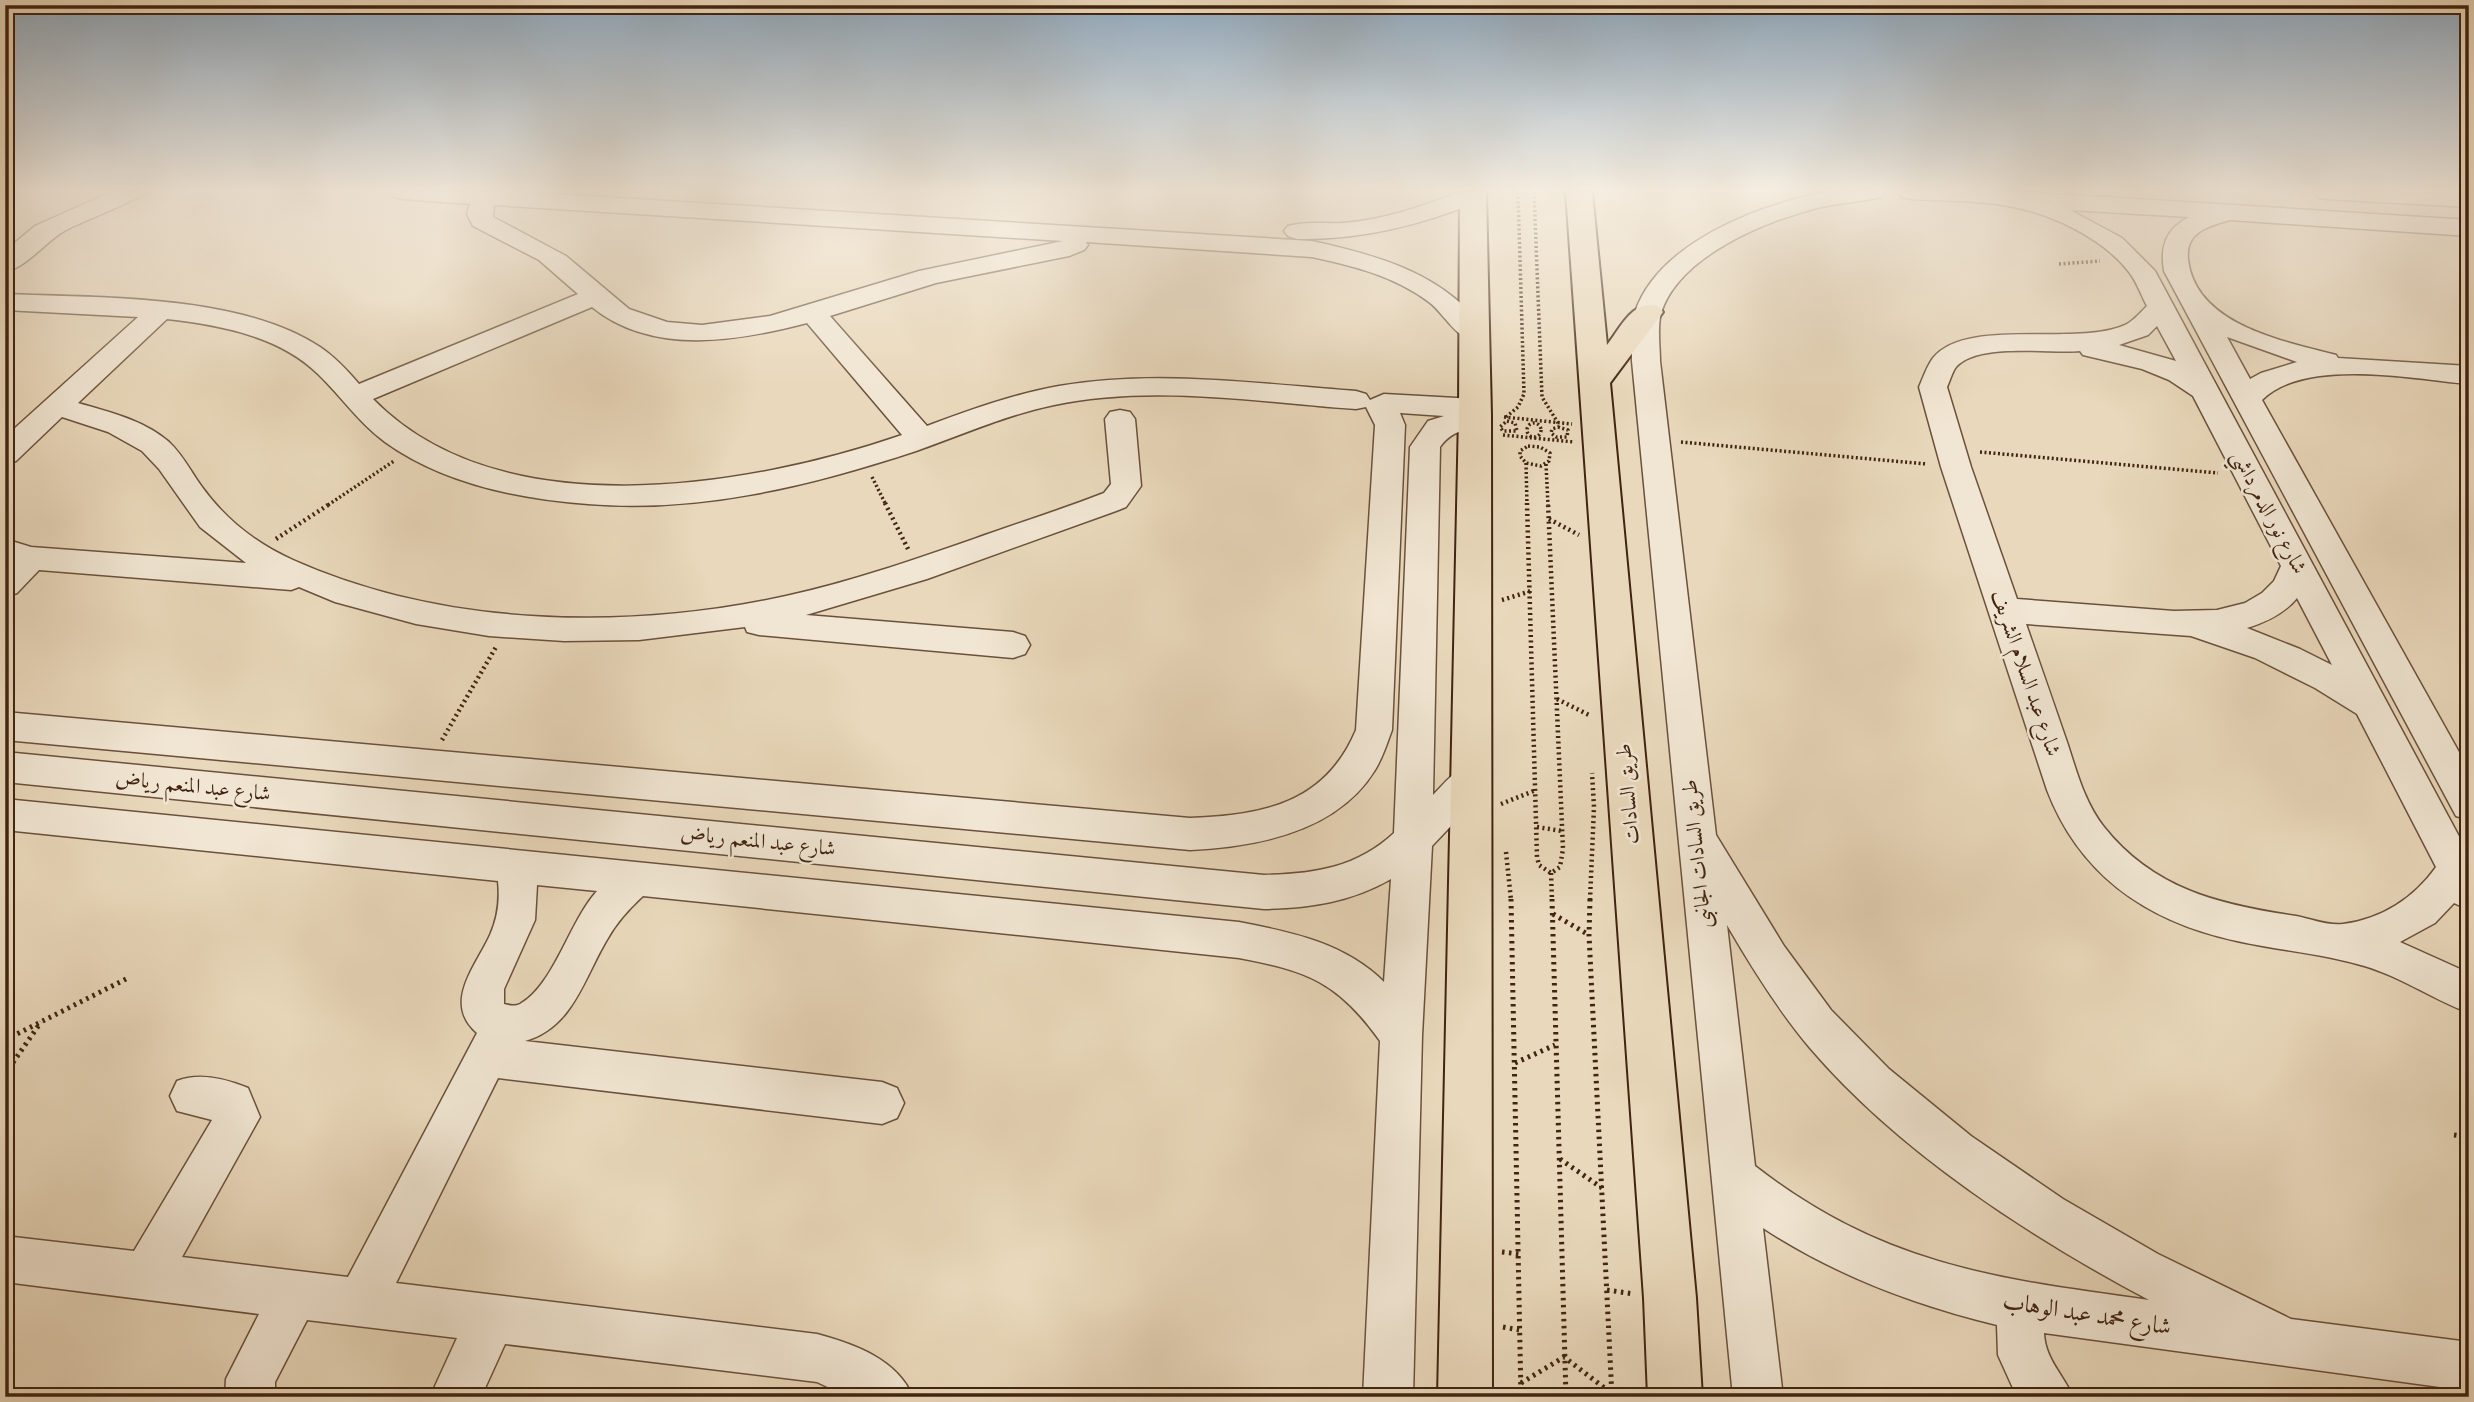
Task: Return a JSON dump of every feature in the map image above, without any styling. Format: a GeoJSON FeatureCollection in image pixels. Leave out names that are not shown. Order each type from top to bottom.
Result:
{"type":"FeatureCollection","features":[{"type":"Feature","properties":{"kind":"main road"},"geometry":{"type":"LineString","coordinates":[[1473,257],[1474,334],[1489,418],[1480,1389]]}},
{"type":"Feature","properties":{"kind":"main road","name":"طريق السادات"},"geometry":{"type":"LineString","coordinates":[[1580,257],[1583,397],[1668,1284],[1675,1397]]}},
{"type":"Feature","properties":{"kind":"main road"},"geometry":{"type":"LineString","coordinates":[[1583,397],[1648,312]]}},
{"type":"Feature","properties":{"kind":"street"},"geometry":{"type":"LineString","coordinates":[[551,257],[578,279],[593,297],[609,310],[631,320],[687,331],[751,328],[813,313],[924,278],[1028,257]]}},
{"type":"Feature","properties":{"kind":"street"},"geometry":{"type":"LineString","coordinates":[[1355,257],[1393,271],[1427,288],[1457,309],[1474,334]]}},
{"type":"Feature","properties":{"kind":"street"},"geometry":{"type":"LineString","coordinates":[[1648,312],[1659,290],[1676,270],[1692,257]]}},
{"type":"Feature","properties":{"kind":"street","name":"شارع نور الدمرداشي"},"geometry":{"type":"LineString","coordinates":[[2173,257],[2175,301],[2190,360],[2462,881]]}},
{"type":"Feature","properties":{"kind":"street","name":"شارع نور الدمرداشي"},"geometry":{"type":"LineString","coordinates":[[2132,259],[2175,301],[2226,364],[2469,805]]}},
{"type":"Feature","properties":{"kind":"street"},"geometry":{"type":"LineString","coordinates":[[355,396],[593,297]]}},
{"type":"Feature","properties":{"kind":"street"},"geometry":{"type":"LineString","coordinates":[[2175,301],[2265,345],[2353,367],[2469,375]]}},
{"type":"Feature","properties":{"kind":"street","name":"شارع عبد السلام الشريف"},"geometry":{"type":"LineString","coordinates":[[2175,301],[2141,329],[2122,337],[2068,344],[1985,344],[1952,354],[1941,363],[1935,375],[1933,387],[1953,458],[2065,790],[2079,821],[2104,852],[2138,881],[2189,909],[2222,921],[2342,942],[2394,958],[2469,993]]}},
{"type":"Feature","properties":{"kind":"street"},"geometry":{"type":"LineString","coordinates":[[7,304],[160,312],[244,325],[280,337],[311,352],[336,372],[390,432],[414,447],[451,465],[492,479],[565,492],[644,496],[755,485],[862,458],[1023,404],[1075,392],[1118,388],[1150,387],[1373,403],[1489,418]]}},
{"type":"Feature","properties":{"kind":"street"},"geometry":{"type":"LineString","coordinates":[[5,454],[160,312]]}},
{"type":"Feature","properties":{"kind":"street","name":"طريق السادات الجانبى"},"geometry":{"type":"LineString","coordinates":[[1648,312],[1646,361],[1654,440],[1758,1397]]}},
{"type":"Feature","properties":{"kind":"street"},"geometry":{"type":"LineString","coordinates":[[813,313],[921,438]]}},
{"type":"Feature","properties":{"kind":"street","name":"شارع عبد السلام الشريف"},"geometry":{"type":"LineString","coordinates":[[2068,344],[2155,362],[2182,375],[2205,391]]}},
{"type":"Feature","properties":{"kind":"street"},"geometry":{"type":"LineString","coordinates":[[2190,360],[2226,364]]}},
{"type":"Feature","properties":{"kind":"street"},"geometry":{"type":"LineString","coordinates":[[2246,399],[2260,385],[2280,376],[2353,367]]}},
{"type":"Feature","properties":{"kind":"street"},"geometry":{"type":"LineString","coordinates":[[5,726],[1190,834],[1232,834],[1273,825],[1310,809],[1340,786],[1362,759],[1374,730],[1390,425],[1387,416],[1373,403]]}},
{"type":"Feature","properties":{"kind":"street"},"geometry":{"type":"LineString","coordinates":[[57,406],[109,421],[154,445],[170,461],[195,500],[245,563]]}},
{"type":"Feature","properties":{"kind":"street"},"geometry":{"type":"LineString","coordinates":[[1388,1397],[1401,1035],[1413,840],[1425,447],[1431,433],[1438,428],[1489,418]]}},
{"type":"Feature","properties":{"kind":"street"},"geometry":{"type":"LineString","coordinates":[[5,585],[18,554],[245,563],[308,579],[352,596],[400,609],[509,625],[576,628],[644,626],[714,619],[851,592],[1115,500],[1126,486],[1121,419]]}},
{"type":"Feature","properties":{"kind":"street"},"geometry":{"type":"LineString","coordinates":[[2005,610],[2189,624],[2222,621],[2252,614],[2274,601],[2290,585],[2297,566]]}},
{"type":"Feature","properties":{"kind":"street"},"geometry":{"type":"LineString","coordinates":[[835,630],[851,592]]}},
{"type":"Feature","properties":{"kind":"street"},"geometry":{"type":"LineString","coordinates":[[714,619],[1013,645]]}},
{"type":"Feature","properties":{"kind":"street"},"geometry":{"type":"LineString","coordinates":[[2189,624],[2235,636],[2282,653],[2328,677],[2371,706]]}},
{"type":"Feature","properties":{"kind":"street","name":"شارع عبد المنعم رياض"},"geometry":{"type":"LineString","coordinates":[[5,768],[1299,893],[1333,888],[1364,877],[1391,861],[1413,840],[1485,792]]}},
{"type":"Feature","properties":{"kind":"street"},"geometry":{"type":"LineString","coordinates":[[159,830],[192,785]]}},
{"type":"Feature","properties":{"kind":"street"},"geometry":{"type":"LineString","coordinates":[[5,814],[1240,940],[1294,949],[1327,962],[1356,982],[1381,1006],[1401,1035]]}},
{"type":"Feature","properties":{"kind":"street"},"geometry":{"type":"LineString","coordinates":[[1695,833],[1774,970],[1818,1026],[1891,1098],[2012,1193],[2099,1249],[2193,1299],[2292,1344]]}},
{"type":"Feature","properties":{"kind":"street"},"geometry":{"type":"LineString","coordinates":[[495,1040],[492,1021],[480,1004],[482,992],[513,930],[518,912],[520,895],[512,865]]}},
{"type":"Feature","properties":{"kind":"street"},"geometry":{"type":"LineString","coordinates":[[360,1304],[495,1040],[550,1004],[594,924],[621,891],[636,878]]}},
{"type":"Feature","properties":{"kind":"street","name":"شارع عبد السلام الشريف"},"geometry":{"type":"LineString","coordinates":[[2342,942],[2382,933],[2415,917],[2440,895],[2462,881]]}},
{"type":"Feature","properties":{"kind":"street"},"geometry":{"type":"LineString","coordinates":[[1240,940],[1250,915],[1245,889]]}},
{"type":"Feature","properties":{"kind":"street"},"geometry":{"type":"LineString","coordinates":[[495,1040],[882,1103]]}},
{"type":"Feature","properties":{"kind":"street"},"geometry":{"type":"LineString","coordinates":[[145,1277],[238,1117],[233,1103],[192,1096]]}},
{"type":"Feature","properties":{"kind":"street","name":"شارع محمد عبد الوهاب"},"geometry":{"type":"LineString","coordinates":[[1733,1177],[1784,1215],[1841,1248],[1901,1275],[1963,1294],[2028,1307],[2469,1367]]}},
{"type":"Feature","properties":{"kind":"street"},"geometry":{"type":"LineString","coordinates":[[5,1259],[817,1358],[844,1366],[870,1380],[888,1397]]}},
{"type":"Feature","properties":{"kind":"street"},"geometry":{"type":"LineString","coordinates":[[250,1397],[251,1379],[294,1296]]}},
{"type":"Feature","properties":{"kind":"street"},"geometry":{"type":"LineString","coordinates":[[2028,1307],[2020,1322],[2019,1341],[2024,1363],[2048,1397]]}},
{"type":"Feature","properties":{"kind":"street"},"geometry":{"type":"LineString","coordinates":[[455,1397],[491,1320]]}},
{"type":"Feature","properties":{"kind":"path"},"geometry":{"type":"LineString","coordinates":[[1489,418],[1518,407],[1524,394],[1520,257]]}},
{"type":"Feature","properties":{"kind":"path"},"geometry":{"type":"LineString","coordinates":[[1537,257],[1542,397],[1558,423]]}},
{"type":"Feature","properties":{"kind":"path"},"geometry":{"type":"LineString","coordinates":[[2059,264],[2132,259]]}},
{"type":"Feature","properties":{"kind":"path"},"geometry":{"type":"LineString","coordinates":[[1575,450],[1573,424],[1583,397]]}},
{"type":"Feature","properties":{"kind":"path"},"geometry":{"type":"LineString","coordinates":[[1489,418],[1573,424]]}},
{"type":"Feature","properties":{"kind":"path"},"geometry":{"type":"LineString","coordinates":[[1489,418],[1535,437],[1574,442]]}},
{"type":"Feature","properties":{"kind":"path"},"geometry":{"type":"LineString","coordinates":[[1518,428],[1515,423],[1507,421],[1500,427],[1511,433],[1518,428],[1525,429],[1535,437]]}},
{"type":"Feature","properties":{"kind":"path"},"geometry":{"type":"LineString","coordinates":[[1525,429],[1534,422]]}},
{"type":"Feature","properties":{"kind":"path"},"geometry":{"type":"LineString","coordinates":[[1534,422],[1544,430],[1551,431],[1556,438],[1569,435],[1568,430],[1562,427],[1555,427],[1551,431]]}},
{"type":"Feature","properties":{"kind":"path"},"geometry":{"type":"LineString","coordinates":[[1535,437],[1544,430]]}},
{"type":"Feature","properties":{"kind":"path"},"geometry":{"type":"LineString","coordinates":[[1535,437],[1535,446]]}},
{"type":"Feature","properties":{"kind":"path"},"geometry":{"type":"LineString","coordinates":[[1654,440],[2250,475]]}},
{"type":"Feature","properties":{"kind":"path"},"geometry":{"type":"LineString","coordinates":[[1526,463],[1539,865],[1551,873],[1562,866],[1562,831],[1546,464],[1550,453],[1535,446],[1528,446],[1520,452],[1526,463],[1546,464]]}},
{"type":"Feature","properties":{"kind":"path"},"geometry":{"type":"LineString","coordinates":[[245,563],[414,447]]}},
{"type":"Feature","properties":{"kind":"path"},"geometry":{"type":"LineString","coordinates":[[862,458],[917,569]]}},
{"type":"Feature","properties":{"kind":"path"},"geometry":{"type":"LineString","coordinates":[[1548,519],[1579,535]]}},
{"type":"Feature","properties":{"kind":"path"},"geometry":{"type":"LineString","coordinates":[[1578,522],[1580,548]]}},
{"type":"Feature","properties":{"kind":"path"},"geometry":{"type":"LineString","coordinates":[[1496,602],[1531,592]]}},
{"type":"Feature","properties":{"kind":"path"},"geometry":{"type":"LineString","coordinates":[[428,764],[509,625]]}},
{"type":"Feature","properties":{"kind":"path"},"geometry":{"type":"LineString","coordinates":[[1557,699],[1589,715]]}},
{"type":"Feature","properties":{"kind":"path"},"geometry":{"type":"LineString","coordinates":[[1588,703],[1589,728]]}},
{"type":"Feature","properties":{"kind":"path"},"geometry":{"type":"LineString","coordinates":[[1591,768],[1594,807],[1589,935],[1612,1395]]}},
{"type":"Feature","properties":{"kind":"path"},"geometry":{"type":"LineString","coordinates":[[1485,792],[1536,790]]}},
{"type":"Feature","properties":{"kind":"path"},"geometry":{"type":"LineString","coordinates":[[1537,827],[1562,831]]}},
{"type":"Feature","properties":{"kind":"path"},"geometry":{"type":"LineString","coordinates":[[1551,873],[1566,1397]]}},
{"type":"Feature","properties":{"kind":"path"},"geometry":{"type":"LineString","coordinates":[[1552,914],[1589,935]]}},
{"type":"Feature","properties":{"kind":"path"},"geometry":{"type":"LineString","coordinates":[[5,1040],[130,976]]}},
{"type":"Feature","properties":{"kind":"path"},"geometry":{"type":"LineString","coordinates":[[5,1074],[42,1021]]}},
{"type":"Feature","properties":{"kind":"path"},"geometry":{"type":"LineString","coordinates":[[1515,1063],[1555,1045]]}},
{"type":"Feature","properties":{"kind":"path"},"geometry":{"type":"LineString","coordinates":[[2454,1135],[2469,1136]]}},
{"type":"Feature","properties":{"kind":"path"},"geometry":{"type":"LineString","coordinates":[[1559,1159],[1602,1188]]}},
{"type":"Feature","properties":{"kind":"path"},"geometry":{"type":"LineString","coordinates":[[1480,1389],[1564,1357]]}},
{"type":"Feature","properties":{"kind":"path"},"geometry":{"type":"LineString","coordinates":[[1564,1357],[1612,1395]]}}]}
